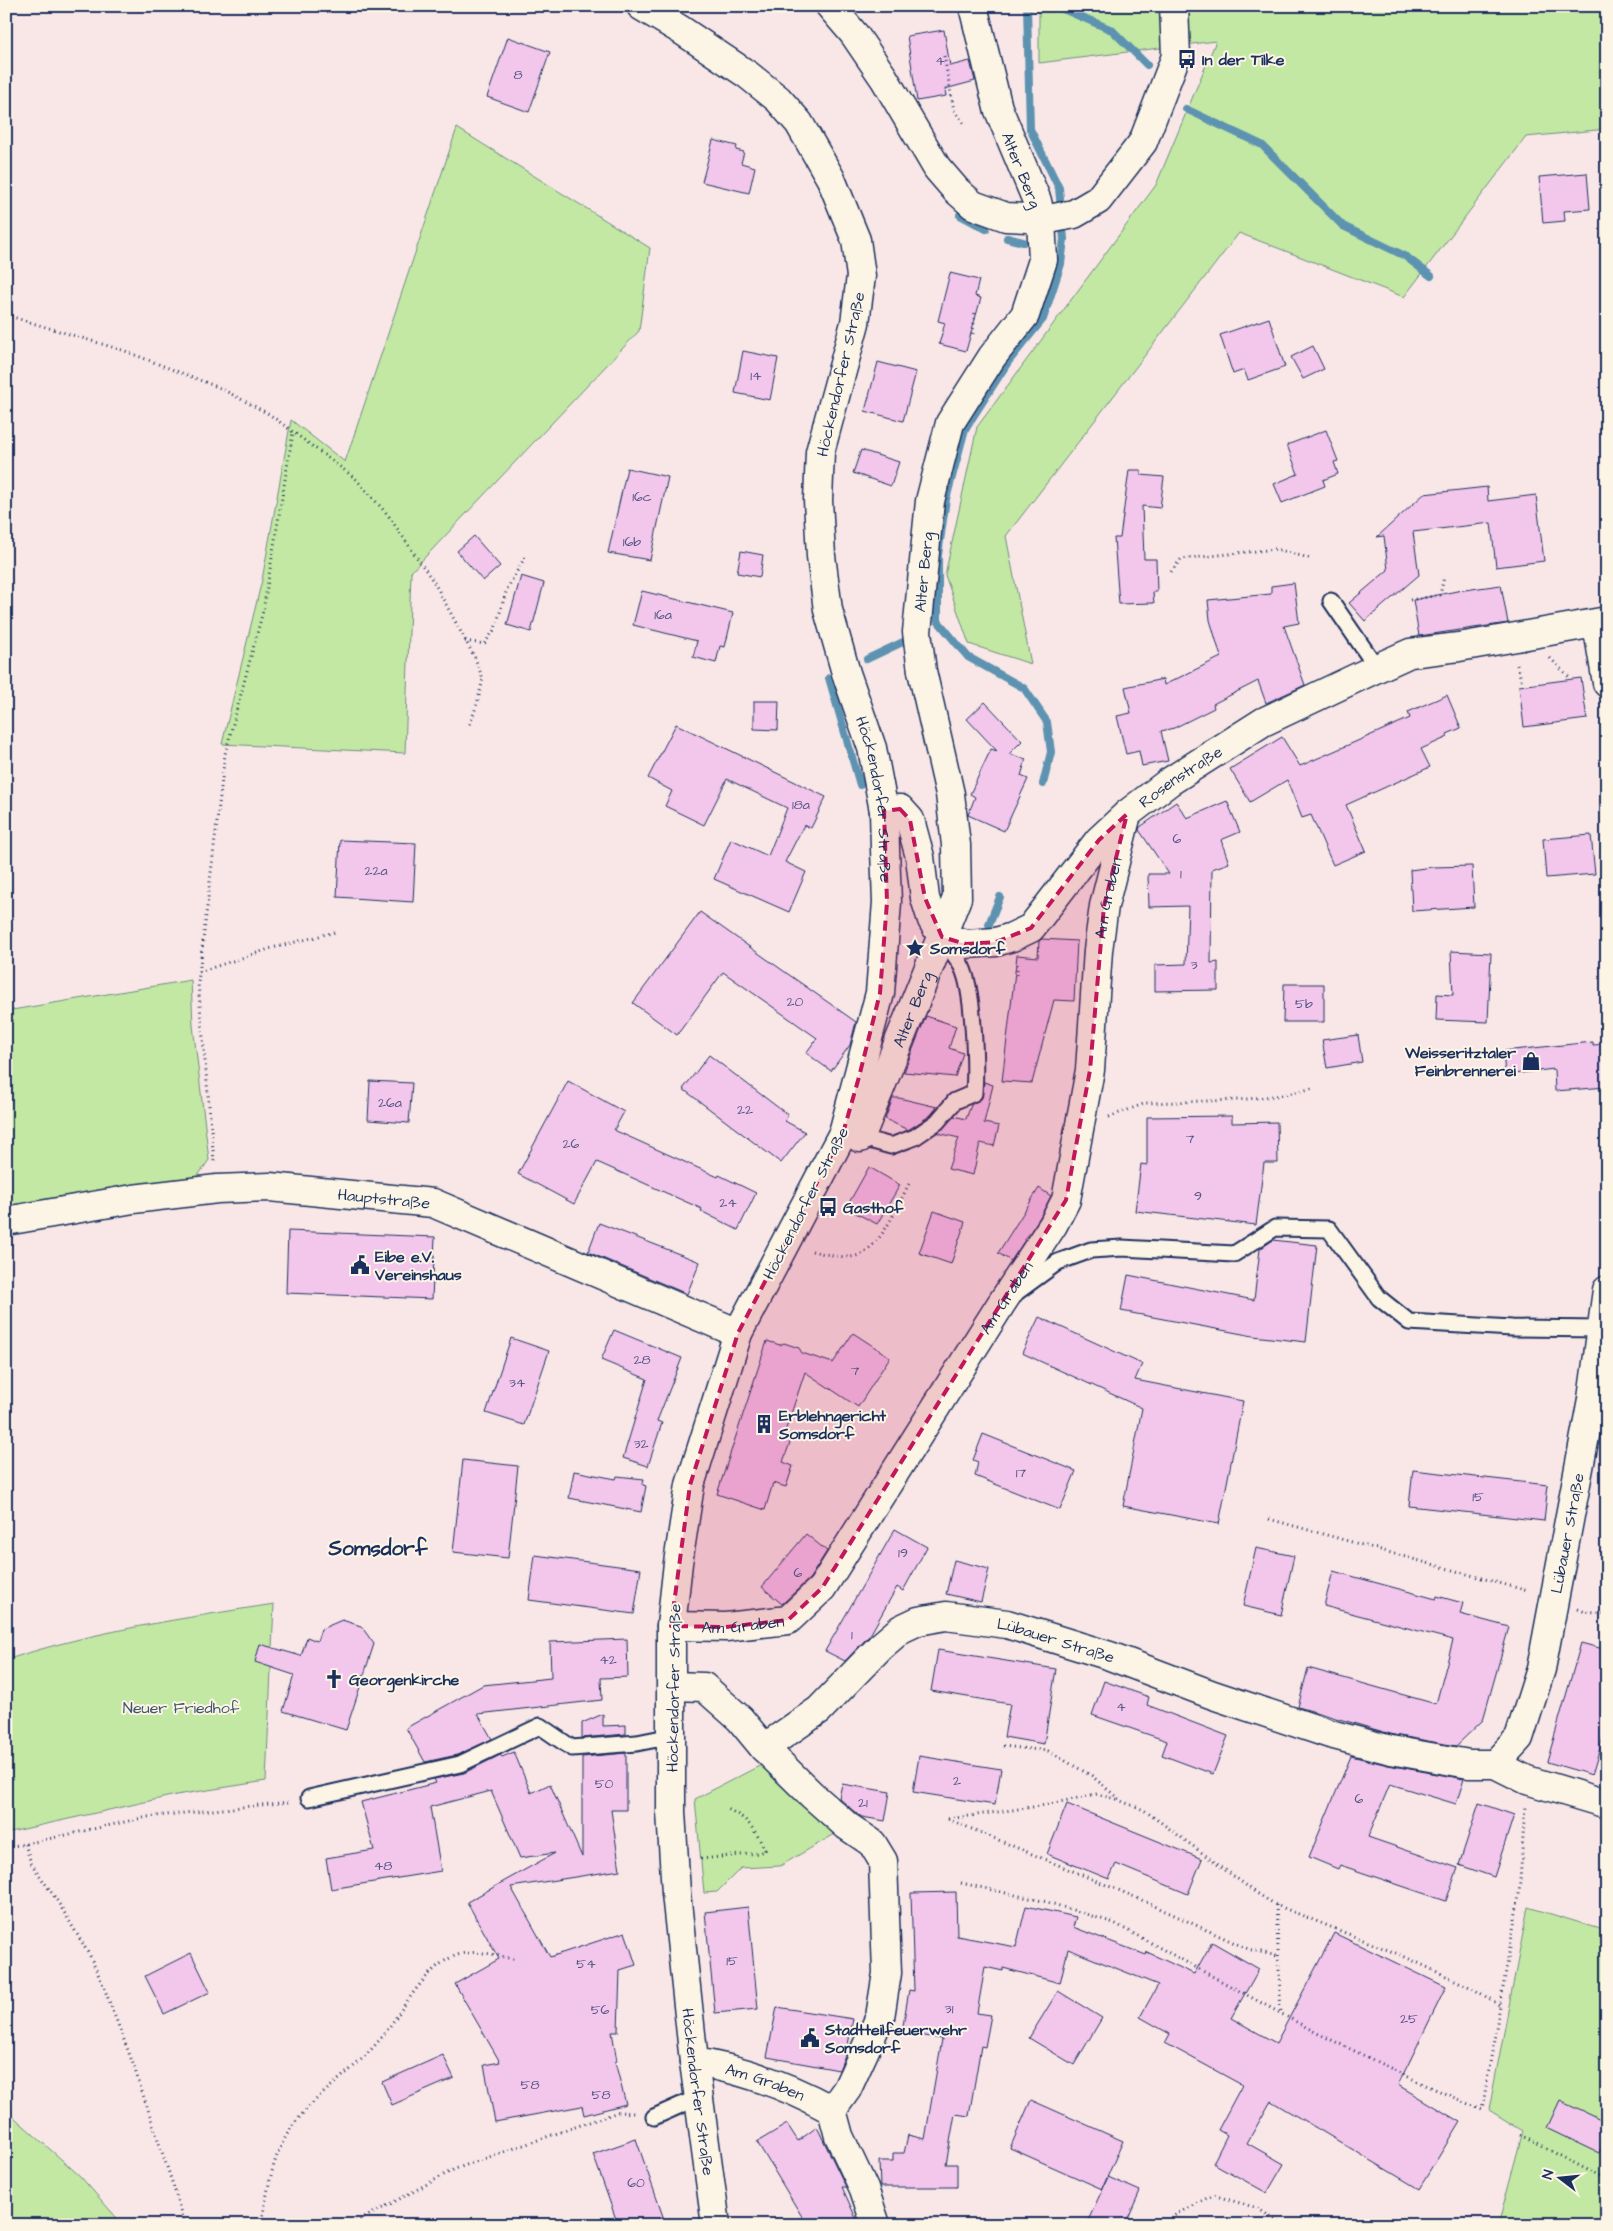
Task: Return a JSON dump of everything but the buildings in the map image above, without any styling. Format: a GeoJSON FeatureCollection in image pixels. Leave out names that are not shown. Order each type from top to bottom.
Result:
{"type":"FeatureCollection","features":[{"type":"Feature","properties":{"kind":"street","name":"Höckendorfer Straße"},"geometry":{"type":"LineString","coordinates":[[641,6],[681,30],[748,75],[778,99],[799,123],[831,179],[856,240],[861,276],[855,323],[820,452],[818,500],[821,556],[828,610],[846,672],[872,748],[884,811],[886,902],[880,993],[852,1136],[738,1333],[690,1485],[672,1626],[671,1812],[676,1893],[694,2062],[716,2225]]}},
{"type":"Feature","properties":{"kind":"street"},"geometry":{"type":"LineString","coordinates":[[830,6],[854,34],[874,63],[937,168],[956,190],[973,205],[1006,217],[1055,217],[1098,200],[1144,142],[1176,56],[1174,6]]}},
{"type":"Feature","properties":{"kind":"street","name":"Alter Berg"},"geometry":{"type":"LineString","coordinates":[[852,1136],[942,937],[957,898],[956,846],[950,794],[922,672],[917,632],[930,501],[950,423],[992,356],[1024,315],[1044,260],[1055,217],[1038,201],[998,108],[973,6]]}},
{"type":"Feature","properties":{"kind":"street"},"geometry":{"type":"LineString","coordinates":[[1602,622],[1607,683]]}},
{"type":"Feature","properties":{"kind":"street","name":"Rosenstraße"},"geometry":{"type":"LineString","coordinates":[[942,937],[966,944],[996,942],[1031,928],[1100,840],[1127,814],[1187,769],[1263,722],[1410,653],[1602,622]]}},
{"type":"Feature","properties":{"kind":"street"},"geometry":{"type":"LineString","coordinates":[[884,811],[900,809],[910,820],[920,857],[925,898],[932,920],[942,937]]}},
{"type":"Feature","properties":{"kind":"street","name":"Am Graben"},"geometry":{"type":"LineString","coordinates":[[672,1626],[726,1627],[788,1620],[822,1588],[1053,1225],[1066,1200],[1090,1070],[1098,950],[1104,906],[1127,814]]}},
{"type":"Feature","properties":{"kind":"street","name":"Hauptstraße"},"geometry":{"type":"LineString","coordinates":[[6,1220],[217,1189],[270,1187],[433,1203],[738,1333]]}},
{"type":"Feature","properties":{"kind":"street","name":"Lübauer Straße"},"geometry":{"type":"LineString","coordinates":[[1495,1764],[1519,1738],[1541,1669],[1592,1399],[1607,1290]]}},
{"type":"Feature","properties":{"kind":"street","name":"Lübauer Straße"},"geometry":{"type":"LineString","coordinates":[[764,1748],[819,1710],[880,1646],[901,1629],[918,1621],[946,1616],[1007,1624],[1110,1656],[1213,1695],[1330,1734],[1391,1750],[1469,1764],[1495,1764],[1527,1780],[1607,1804]]}},
{"type":"Feature","properties":{"kind":"street"},"geometry":{"type":"LineString","coordinates":[[672,1686],[704,1686],[740,1719],[764,1748],[812,1795],[847,1826],[872,1843],[884,1861],[887,1973],[880,2017],[848,2089],[832,2110],[839,2136],[864,2189],[876,2225]]}},
{"type":"Feature","properties":{"kind":"street","name":"Am Graben"},"geometry":{"type":"LineString","coordinates":[[694,2062],[718,2065],[761,2077],[799,2092],[832,2110]]}},
{"type":"Feature","properties":{"kind":"lane"},"geometry":{"type":"LineString","coordinates":[[1331,601],[1377,668]]}},
{"type":"Feature","properties":{"kind":"lane"},"geometry":{"type":"LineString","coordinates":[[852,1136],[891,1146],[915,1137],[937,1122],[955,1101],[974,1093],[976,1065],[969,996],[963,969],[942,937]]}},
{"type":"Feature","properties":{"kind":"lane"},"geometry":{"type":"LineString","coordinates":[[1001,1304],[1058,1262],[1091,1250],[1122,1248],[1234,1254],[1276,1228],[1329,1229],[1379,1298],[1409,1322],[1512,1328],[1602,1329]]}},
{"type":"Feature","properties":{"kind":"lane"},"geometry":{"type":"LineString","coordinates":[[309,1798],[460,1764],[540,1726],[572,1748],[637,1743],[672,1736]]}},
{"type":"Feature","properties":{"kind":"lane"},"geometry":{"type":"LineString","coordinates":[[654,2117],[699,2097]]}},
{"type":"Feature","properties":{"kind":"path"},"geometry":{"type":"LineString","coordinates":[[944,56],[954,110],[965,125]]}},
{"type":"Feature","properties":{"kind":"path"},"geometry":{"type":"LineString","coordinates":[[974,310],[974,335]]}},
{"type":"Feature","properties":{"kind":"path"},"geometry":{"type":"LineString","coordinates":[[6,315],[125,351],[220,388],[269,414],[355,478],[388,515],[435,584],[483,678],[469,727]]}},
{"type":"Feature","properties":{"kind":"path"},"geometry":{"type":"LineString","coordinates":[[217,1189],[198,983],[199,972],[226,754],[263,611],[294,432]]}},
{"type":"Feature","properties":{"kind":"path"},"geometry":{"type":"LineString","coordinates":[[1171,572],[1181,559],[1276,549],[1312,559]]}},
{"type":"Feature","properties":{"kind":"path"},"geometry":{"type":"LineString","coordinates":[[465,640],[484,644],[495,629],[507,589],[525,557]]}},
{"type":"Feature","properties":{"kind":"path"},"geometry":{"type":"LineString","coordinates":[[1410,600],[1440,595],[1444,577]]}},
{"type":"Feature","properties":{"kind":"path"},"geometry":{"type":"LineString","coordinates":[[1544,658],[1550,658],[1569,678]]}},
{"type":"Feature","properties":{"kind":"path"},"geometry":{"type":"LineString","coordinates":[[1522,683],[1516,664],[1525,662]]}},
{"type":"Feature","properties":{"kind":"path"},"geometry":{"type":"LineString","coordinates":[[199,972],[272,948],[335,932]]}},
{"type":"Feature","properties":{"kind":"path"},"geometry":{"type":"LineString","coordinates":[[1146,1103],[1238,1100],[1283,1095],[1314,1088]]}},
{"type":"Feature","properties":{"kind":"path"},"geometry":{"type":"LineString","coordinates":[[805,1248],[812,1252],[852,1257],[871,1248],[885,1229],[909,1184]]}},
{"type":"Feature","properties":{"kind":"path"},"geometry":{"type":"LineString","coordinates":[[1269,1519],[1554,1598],[1585,1612],[1607,1614]]}},
{"type":"Feature","properties":{"kind":"path"},"geometry":{"type":"LineString","coordinates":[[1002,1746],[1048,1751],[1092,1776],[1121,1801]]}},
{"type":"Feature","properties":{"kind":"path"},"geometry":{"type":"LineString","coordinates":[[960,1883],[1048,1902],[1114,1923],[1281,2014],[1417,2081],[1482,2110],[1519,1895],[1527,1780]]}},
{"type":"Feature","properties":{"kind":"path"},"geometry":{"type":"LineString","coordinates":[[1277,1956],[1248,1949],[1135,1898],[948,1819],[1040,1806],[1097,1794],[1121,1801],[1144,1810],[1276,1905],[1403,1956],[1472,1988],[1501,2006]]}},
{"type":"Feature","properties":{"kind":"path"},"geometry":{"type":"LineString","coordinates":[[6,1847],[147,1817],[279,1804],[309,1798]]}},
{"type":"Feature","properties":{"kind":"path"},"geometry":{"type":"LineString","coordinates":[[696,1859],[759,1853],[765,1850],[756,1832],[743,1816],[725,1808]]}},
{"type":"Feature","properties":{"kind":"path"},"geometry":{"type":"LineString","coordinates":[[25,1844],[31,1863],[58,1902],[90,1956],[103,1985],[132,2061],[175,2191],[184,2225]]}},
{"type":"Feature","properties":{"kind":"path"},"geometry":{"type":"LineString","coordinates":[[1276,1905],[1281,2014]]}},
{"type":"Feature","properties":{"kind":"path"},"geometry":{"type":"LineString","coordinates":[[261,2225],[273,2169],[283,2141],[295,2123],[320,2096],[375,2045],[428,1974],[449,1958],[469,1952],[517,1960]]}},
{"type":"Feature","properties":{"kind":"path"},"geometry":{"type":"LineString","coordinates":[[351,2225],[455,2169],[572,2127],[618,2112],[654,2117]]}},
{"type":"Feature","properties":{"kind":"path"},"geometry":{"type":"LineString","coordinates":[[1520,2135],[1607,2180]]}},
{"type":"Feature","properties":{"kind":"path"},"geometry":{"type":"LineString","coordinates":[[1163,2225],[1178,2214],[1213,2195],[1257,2208],[1283,2225]]}},
{"type":"Feature","properties":{"kind":"highlighted area"},"geometry":{"type":"Polygon","coordinates":[[[900,809],[910,820],[925,898],[942,937],[966,944],[996,942],[1031,928],[1099,840],[1127,814],[1104,906],[1090,1070],[1066,1200],[822,1588],[788,1620],[726,1627],[671,1626],[690,1485],[738,1333],[843,1133],[859,1077],[880,993],[887,902],[884,811],[900,809]]]}},
{"type":"Feature","properties":{"kind":"green space"},"geometry":{"type":"Polygon","coordinates":[[[1039,6],[1607,6],[1607,129],[1526,137],[1404,297],[1239,233],[1006,536],[1031,664],[969,644],[945,575],[977,427],[1156,185],[1216,41],[1039,63],[1039,6]]]}},
{"type":"Feature","properties":{"kind":"green space"},"geometry":{"type":"Polygon","coordinates":[[[457,128],[650,248],[639,331],[411,572],[405,753],[222,744],[262,580],[291,420],[345,462],[457,128]]]}},
{"type":"Feature","properties":{"kind":"green space"},"geometry":{"type":"Polygon","coordinates":[[[191,980],[193,1025],[209,1160],[197,1177],[145,1184],[6,1215],[6,1011],[191,980]]]}},
{"type":"Feature","properties":{"kind":"green space","name":"Neuer Friedhof"},"geometry":{"type":"Polygon","coordinates":[[[274,1604],[266,1781],[176,1795],[6,1833],[6,1660],[105,1633],[274,1604]]]}},
{"type":"Feature","properties":{"kind":"green space"},"geometry":{"type":"Polygon","coordinates":[[[765,1763],[840,1831],[780,1866],[741,1868],[717,1892],[704,1893],[695,1799],[765,1763]]]}},
{"type":"Feature","properties":{"kind":"green space"},"geometry":{"type":"Polygon","coordinates":[[[1528,1907],[1607,1931],[1607,2225],[1498,2225],[1523,2131],[1489,2110],[1528,1907]]]}},
{"type":"Feature","properties":{"kind":"green space"},"geometry":{"type":"Polygon","coordinates":[[[6,2110],[80,2176],[123,2225],[6,2225],[6,2110]]]}},
{"type":"Feature","properties":{"kind":"waterway"},"geometry":{"type":"LineString","coordinates":[[1027,6],[1030,129],[1059,188],[1064,239],[1061,264],[1043,319],[1008,362],[965,429],[946,499],[938,555],[938,621],[968,657],[1024,688],[1047,722],[1051,752],[1043,784]]}},
{"type":"Feature","properties":{"kind":"waterway"},"geometry":{"type":"LineString","coordinates":[[1056,6],[1112,30],[1147,65]]}},
{"type":"Feature","properties":{"kind":"waterway"},"geometry":{"type":"LineString","coordinates":[[1186,109],[1262,145],[1343,226],[1405,256],[1431,276]]}},
{"type":"Feature","properties":{"kind":"waterway"},"geometry":{"type":"LineString","coordinates":[[960,215],[986,229]]}},
{"type":"Feature","properties":{"kind":"waterway"},"geometry":{"type":"LineString","coordinates":[[1007,238],[1023,242]]}},
{"type":"Feature","properties":{"kind":"waterway"},"geometry":{"type":"LineString","coordinates":[[867,659],[905,641]]}},
{"type":"Feature","properties":{"kind":"waterway"},"geometry":{"type":"LineString","coordinates":[[829,678],[860,785]]}},
{"type":"Feature","properties":{"kind":"waterway"},"geometry":{"type":"LineString","coordinates":[[989,924],[1000,897]]}},
{"type":"Feature","properties":{"kind":"place","name":"In der Tilke"},"geometry":{"type":"Point","coordinates":[1187,59]}},
{"type":"Feature","properties":{"kind":"place","name":"Somsdorf"},"geometry":{"type":"Point","coordinates":[915,948]}},
{"type":"Feature","properties":{"kind":"place","name":"Weisseritztaler Feinbrennerei"},"geometry":{"type":"Point","coordinates":[1531,1061]}},
{"type":"Feature","properties":{"kind":"place","name":"Gasthof"},"geometry":{"type":"Point","coordinates":[828,1207]}},
{"type":"Feature","properties":{"kind":"place","name":"Eibe e.V. Vereinshaus"},"geometry":{"type":"Point","coordinates":[360,1265]}},
{"type":"Feature","properties":{"kind":"place","name":"Erblehngericht Somsdorf"},"geometry":{"type":"Point","coordinates":[764,1424]}},
{"type":"Feature","properties":{"kind":"place","name":"Georgenkirche"},"geometry":{"type":"Point","coordinates":[334,1679]}},
{"type":"Feature","properties":{"kind":"place","name":"Stadtteilfeuerwehr Somsdorf"},"geometry":{"type":"Point","coordinates":[810,2038]}},
{"type":"Feature","properties":{"kind":"district","name":"Somsdorf"},"geometry":{"type":"Point","coordinates":[378,1548]}}]}
